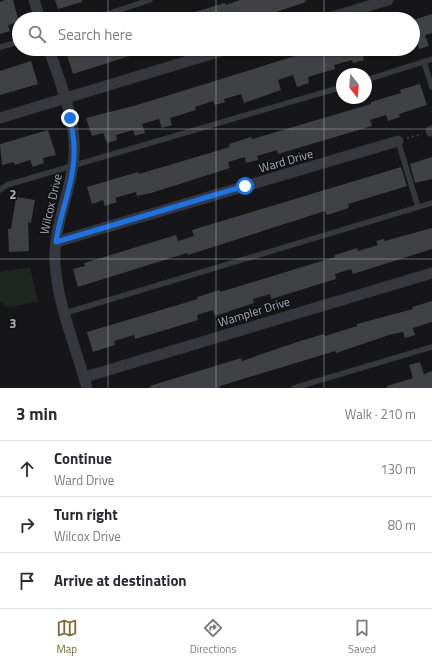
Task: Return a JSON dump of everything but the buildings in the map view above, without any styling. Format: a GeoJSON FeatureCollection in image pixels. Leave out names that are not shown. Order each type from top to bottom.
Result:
{"type":"FeatureCollection","features":[{"type":"Feature","properties":{"kind":"street"},"geometry":{"type":"LineString","coordinates":[[34,0],[38,12]]}},
{"type":"Feature","properties":{"kind":"street"},"geometry":{"type":"LineString","coordinates":[[349,12],[388,0]]}},
{"type":"Feature","properties":{"kind":"street","name":"Wilcox Drive"},"geometry":{"type":"LineString","coordinates":[[51,56],[74,140],[73,167],[70,186],[58,225],[55,262],[65,313],[86,383]]}},
{"type":"Feature","properties":{"kind":"street"},"geometry":{"type":"LineString","coordinates":[[0,118],[205,56]]}},
{"type":"Feature","properties":{"kind":"street","name":"Ward Drive"},"geometry":{"type":"LineString","coordinates":[[56,242],[398,141]]}},
{"type":"Feature","properties":{"kind":"street","name":"Wampler Drive"},"geometry":{"type":"LineString","coordinates":[[86,383],[432,273]]}},
{"type":"Feature","properties":{"kind":"lane"},"geometry":{"type":"LineString","coordinates":[[113,12],[150,0]]}},
{"type":"Feature","properties":{"kind":"lane"},"geometry":{"type":"LineString","coordinates":[[0,47],[12,44]]}},
{"type":"Feature","properties":{"kind":"lane"},"geometry":{"type":"LineString","coordinates":[[372,78],[432,59]]}},
{"type":"Feature","properties":{"kind":"lane"},"geometry":{"type":"LineString","coordinates":[[424,62],[432,87]]}},
{"type":"Feature","properties":{"kind":"lane"},"geometry":{"type":"LineString","coordinates":[[0,190],[7,185],[73,167],[336,89]]}},
{"type":"Feature","properties":{"kind":"lane"},"geometry":{"type":"LineString","coordinates":[[398,141],[418,208]]}},
{"type":"Feature","properties":{"kind":"lane"},"geometry":{"type":"LineString","coordinates":[[65,313],[432,203]]}},
{"type":"Feature","properties":{"kind":"lane"},"geometry":{"type":"LineString","coordinates":[[294,388],[432,347]]}},
{"type":"Feature","properties":{"kind":"path"},"geometry":{"type":"LineString","coordinates":[[398,141],[431,131]]}},
{"type":"Feature","properties":{"kind":"shaded area"},"geometry":{"type":"Polygon","coordinates":[[[30,267],[38,302],[9,307],[0,302],[0,272],[30,267]]]}},
{"type":"Feature","properties":{"kind":"route"},"geometry":{"type":"LineString","coordinates":[[70,118],[74,140],[74,154],[70,186],[58,225],[56,242],[245,186]]}}]}
